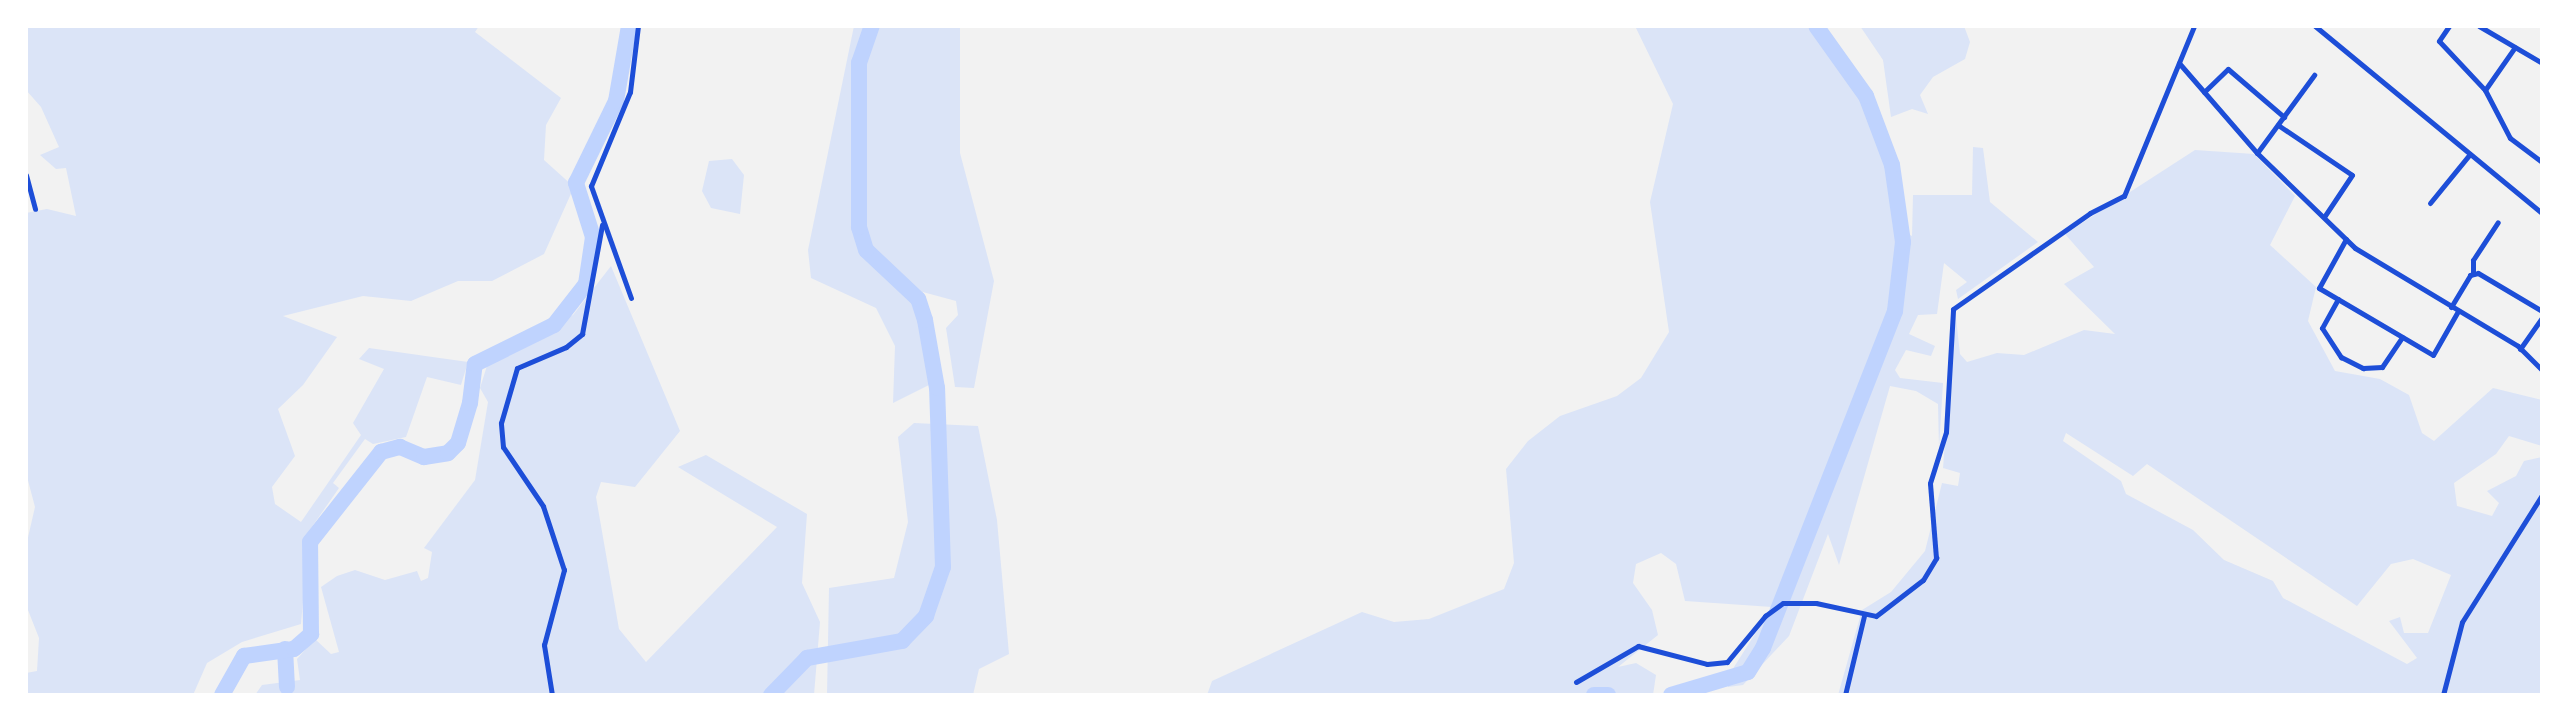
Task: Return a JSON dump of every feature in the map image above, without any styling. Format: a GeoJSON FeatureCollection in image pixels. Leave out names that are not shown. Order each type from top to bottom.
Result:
{"type":"FeatureCollection","features":[{"type":"Feature","properties":{"kind":"street"},"geometry":{"type":"LineString","coordinates":[[631,298],[602,225],[591,186],[630,92],[638,26]]}},
{"type":"Feature","properties":{"kind":"street"},"geometry":{"type":"LineString","coordinates":[[1576,682],[1638,646],[1707,664],[1727,662],[1765,616],[1783,603],[1816,603],[1864,616],[1876,616],[1923,580],[1936,558],[1930,483],[1946,432],[1953,309],[2090,213],[2124,196],[2194,26]]}},
{"type":"Feature","properties":{"kind":"street"},"geometry":{"type":"LineString","coordinates":[[2315,26],[2542,213]]}},
{"type":"Feature","properties":{"kind":"street"},"geometry":{"type":"LineString","coordinates":[[2449,26],[2439,41],[2485,90],[2510,138],[2542,162]]}},
{"type":"Feature","properties":{"kind":"street"},"geometry":{"type":"LineString","coordinates":[[2479,26],[2542,63]]}},
{"type":"Feature","properties":{"kind":"street"},"geometry":{"type":"LineString","coordinates":[[2485,90],[2515,47]]}},
{"type":"Feature","properties":{"kind":"street"},"geometry":{"type":"LineString","coordinates":[[2179,63],[2257,153],[2346,239],[2389,272],[2520,349],[2542,370]]}},
{"type":"Feature","properties":{"kind":"street"},"geometry":{"type":"LineString","coordinates":[[2204,92],[2228,69],[2284,117]]}},
{"type":"Feature","properties":{"kind":"street"},"geometry":{"type":"LineString","coordinates":[[2257,153],[2314,75]]}},
{"type":"Feature","properties":{"kind":"street"},"geometry":{"type":"LineString","coordinates":[[2278,125],[2352,175],[2324,217]]}},
{"type":"Feature","properties":{"kind":"street"},"geometry":{"type":"LineString","coordinates":[[2430,203],[2470,154]]}},
{"type":"Feature","properties":{"kind":"street"},"geometry":{"type":"LineString","coordinates":[[26,175],[35,209]]}},
{"type":"Feature","properties":{"kind":"street"},"geometry":{"type":"LineString","coordinates":[[2451,307],[2473,274],[2473,260],[2498,222]]}},
{"type":"Feature","properties":{"kind":"street"},"geometry":{"type":"LineString","coordinates":[[552,695],[544,645],[564,570],[543,506],[503,447],[501,423],[517,368],[566,347],[582,334],[602,225]]}},
{"type":"Feature","properties":{"kind":"street"},"geometry":{"type":"LineString","coordinates":[[2346,239],[2319,288],[2433,355],[2458,311]]}},
{"type":"Feature","properties":{"kind":"street"},"geometry":{"type":"LineString","coordinates":[[2473,274],[2542,311]]}},
{"type":"Feature","properties":{"kind":"street"},"geometry":{"type":"LineString","coordinates":[[2338,299],[2322,328],[2341,357],[2363,368],[2382,367],[2402,337]]}},
{"type":"Feature","properties":{"kind":"street"},"geometry":{"type":"LineString","coordinates":[[2520,349],[2542,318]]}},
{"type":"Feature","properties":{"kind":"street"},"geometry":{"type":"LineString","coordinates":[[2443,695],[2462,622],[2542,495]]}},
{"type":"Feature","properties":{"kind":"street"},"geometry":{"type":"LineString","coordinates":[[1845,695],[1864,616]]}},
{"type":"Feature","properties":{"kind":"shaded area"},"geometry":{"type":"Polygon","coordinates":[[[26,26],[479,26],[475,32],[561,98],[546,125],[544,160],[574,187],[544,254],[492,281],[458,281],[411,301],[363,296],[283,316],[337,337],[303,385],[278,409],[295,456],[272,487],[275,504],[301,522],[361,435],[353,423],[384,369],[359,359],[369,348],[468,362],[461,385],[427,377],[406,437],[373,444],[365,439],[333,483],[339,488],[309,531],[301,624],[242,642],[207,663],[193,695],[26,695],[26,673],[37,671],[39,638],[26,605],[26,546],[35,507],[26,473],[26,213],[47,209],[76,216],[66,168],[56,169],[40,155],[59,147],[41,107],[26,90],[26,26]]]}},
{"type":"Feature","properties":{"kind":"shaded area"},"geometry":{"type":"Polygon","coordinates":[[[854,26],[960,26],[960,153],[994,281],[974,388],[955,387],[946,328],[958,315],[956,301],[908,288],[937,381],[893,403],[895,346],[876,308],[811,278],[808,250],[854,26]]]}},
{"type":"Feature","properties":{"kind":"shaded area"},"geometry":{"type":"Polygon","coordinates":[[[1635,26],[1806,26],[1860,92],[1887,168],[1893,226],[1912,236],[1913,195],[1972,195],[1973,147],[1983,148],[1990,202],[2038,242],[1958,299],[1956,290],[1967,282],[1944,263],[1937,314],[1918,315],[1909,334],[1935,346],[1931,356],[1906,350],[1895,370],[1900,378],[1943,383],[1939,449],[1938,404],[1916,391],[1890,386],[1839,565],[1828,534],[1789,636],[1743,685],[1728,687],[1729,675],[1772,607],[1685,601],[1676,564],[1661,553],[1636,564],[1633,583],[1652,610],[1658,635],[1618,667],[1636,663],[1656,675],[1653,695],[1207,695],[1212,681],[1362,612],[1394,622],[1429,619],[1504,589],[1514,563],[1506,469],[1528,441],[1560,416],[1617,396],[1641,378],[1669,332],[1650,202],[1673,104],[1635,26]]]}},
{"type":"Feature","properties":{"kind":"shaded area"},"geometry":{"type":"Polygon","coordinates":[[[1860,26],[1964,26],[1970,42],[1965,59],[1933,77],[1920,95],[1928,114],[1912,109],[1891,117],[1883,60],[1860,26]]]}},
{"type":"Feature","properties":{"kind":"shaded area"},"geometry":{"type":"Polygon","coordinates":[[[2195,150],[2254,154],[2295,196],[2270,245],[2316,287],[2308,321],[2335,371],[2380,379],[2409,395],[2422,433],[2434,441],[2493,388],[2542,400],[2542,446],[2509,436],[2496,454],[2454,483],[2457,506],[2492,516],[2499,503],[2487,491],[2516,476],[2524,461],[2542,457],[2542,695],[1838,695],[1862,610],[1891,592],[1925,551],[1942,483],[1958,486],[1960,473],[1943,468],[1955,309],[1960,354],[1967,362],[1997,353],[2024,355],[2084,330],[2115,334],[2064,284],[2094,267],[2065,234],[2195,150]],[[2066,433],[2063,441],[2121,481],[2126,494],[2193,530],[2224,560],[2273,581],[2283,598],[2407,664],[2417,658],[2389,621],[2400,617],[2404,633],[2428,633],[2451,575],[2413,559],[2391,564],[2357,606],[2147,464],[2133,476],[2066,433]]]}},
{"type":"Feature","properties":{"kind":"shaded area"},"geometry":{"type":"Polygon","coordinates":[[[732,159],[744,175],[740,214],[711,208],[702,191],[709,161],[732,159]]]}},
{"type":"Feature","properties":{"kind":"shaded area"},"geometry":{"type":"Polygon","coordinates":[[[611,266],[680,431],[635,487],[601,482],[596,497],[619,629],[646,662],[777,527],[678,467],[706,455],[807,514],[802,583],[820,622],[814,695],[255,695],[262,685],[300,680],[297,659],[315,639],[331,654],[339,652],[321,587],[337,576],[355,570],[385,580],[417,571],[421,581],[428,578],[432,552],[424,548],[475,480],[488,402],[480,388],[491,353],[573,315],[611,266]]]}},
{"type":"Feature","properties":{"kind":"shaded area"},"geometry":{"type":"Polygon","coordinates":[[[914,423],[978,426],[997,520],[1009,654],[979,669],[973,695],[827,695],[829,588],[894,578],[908,522],[898,437],[914,423]]]}},
{"type":"Feature","properties":{"kind":"waterway"},"geometry":{"type":"LineString","coordinates":[[222,695],[244,656],[294,649],[311,634],[310,542],[381,452],[400,447],[424,457],[448,453],[458,443],[470,403],[475,364],[554,325],[586,284],[593,237],[576,183],[616,101],[629,26]]}},
{"type":"Feature","properties":{"kind":"waterway"},"geometry":{"type":"LineString","coordinates":[[771,695],[807,658],[902,641],[926,616],[943,567],[937,388],[925,320],[918,299],[866,250],[859,227],[859,63],[872,26]]}},
{"type":"Feature","properties":{"kind":"waterway"},"geometry":{"type":"LineString","coordinates":[[1671,695],[1748,672],[1763,648],[1895,311],[1903,242],[1892,165],[1866,96],[1816,26]]}},
{"type":"Feature","properties":{"kind":"waterway"},"geometry":{"type":"LineString","coordinates":[[285,649],[287,687]]}},
{"type":"Feature","properties":{"kind":"waterway"},"geometry":{"type":"LineString","coordinates":[[287,687],[289,695]]}},
{"type":"Feature","properties":{"kind":"waterway"},"geometry":{"type":"LineString","coordinates":[[1594,695],[1608,695]]}}]}
